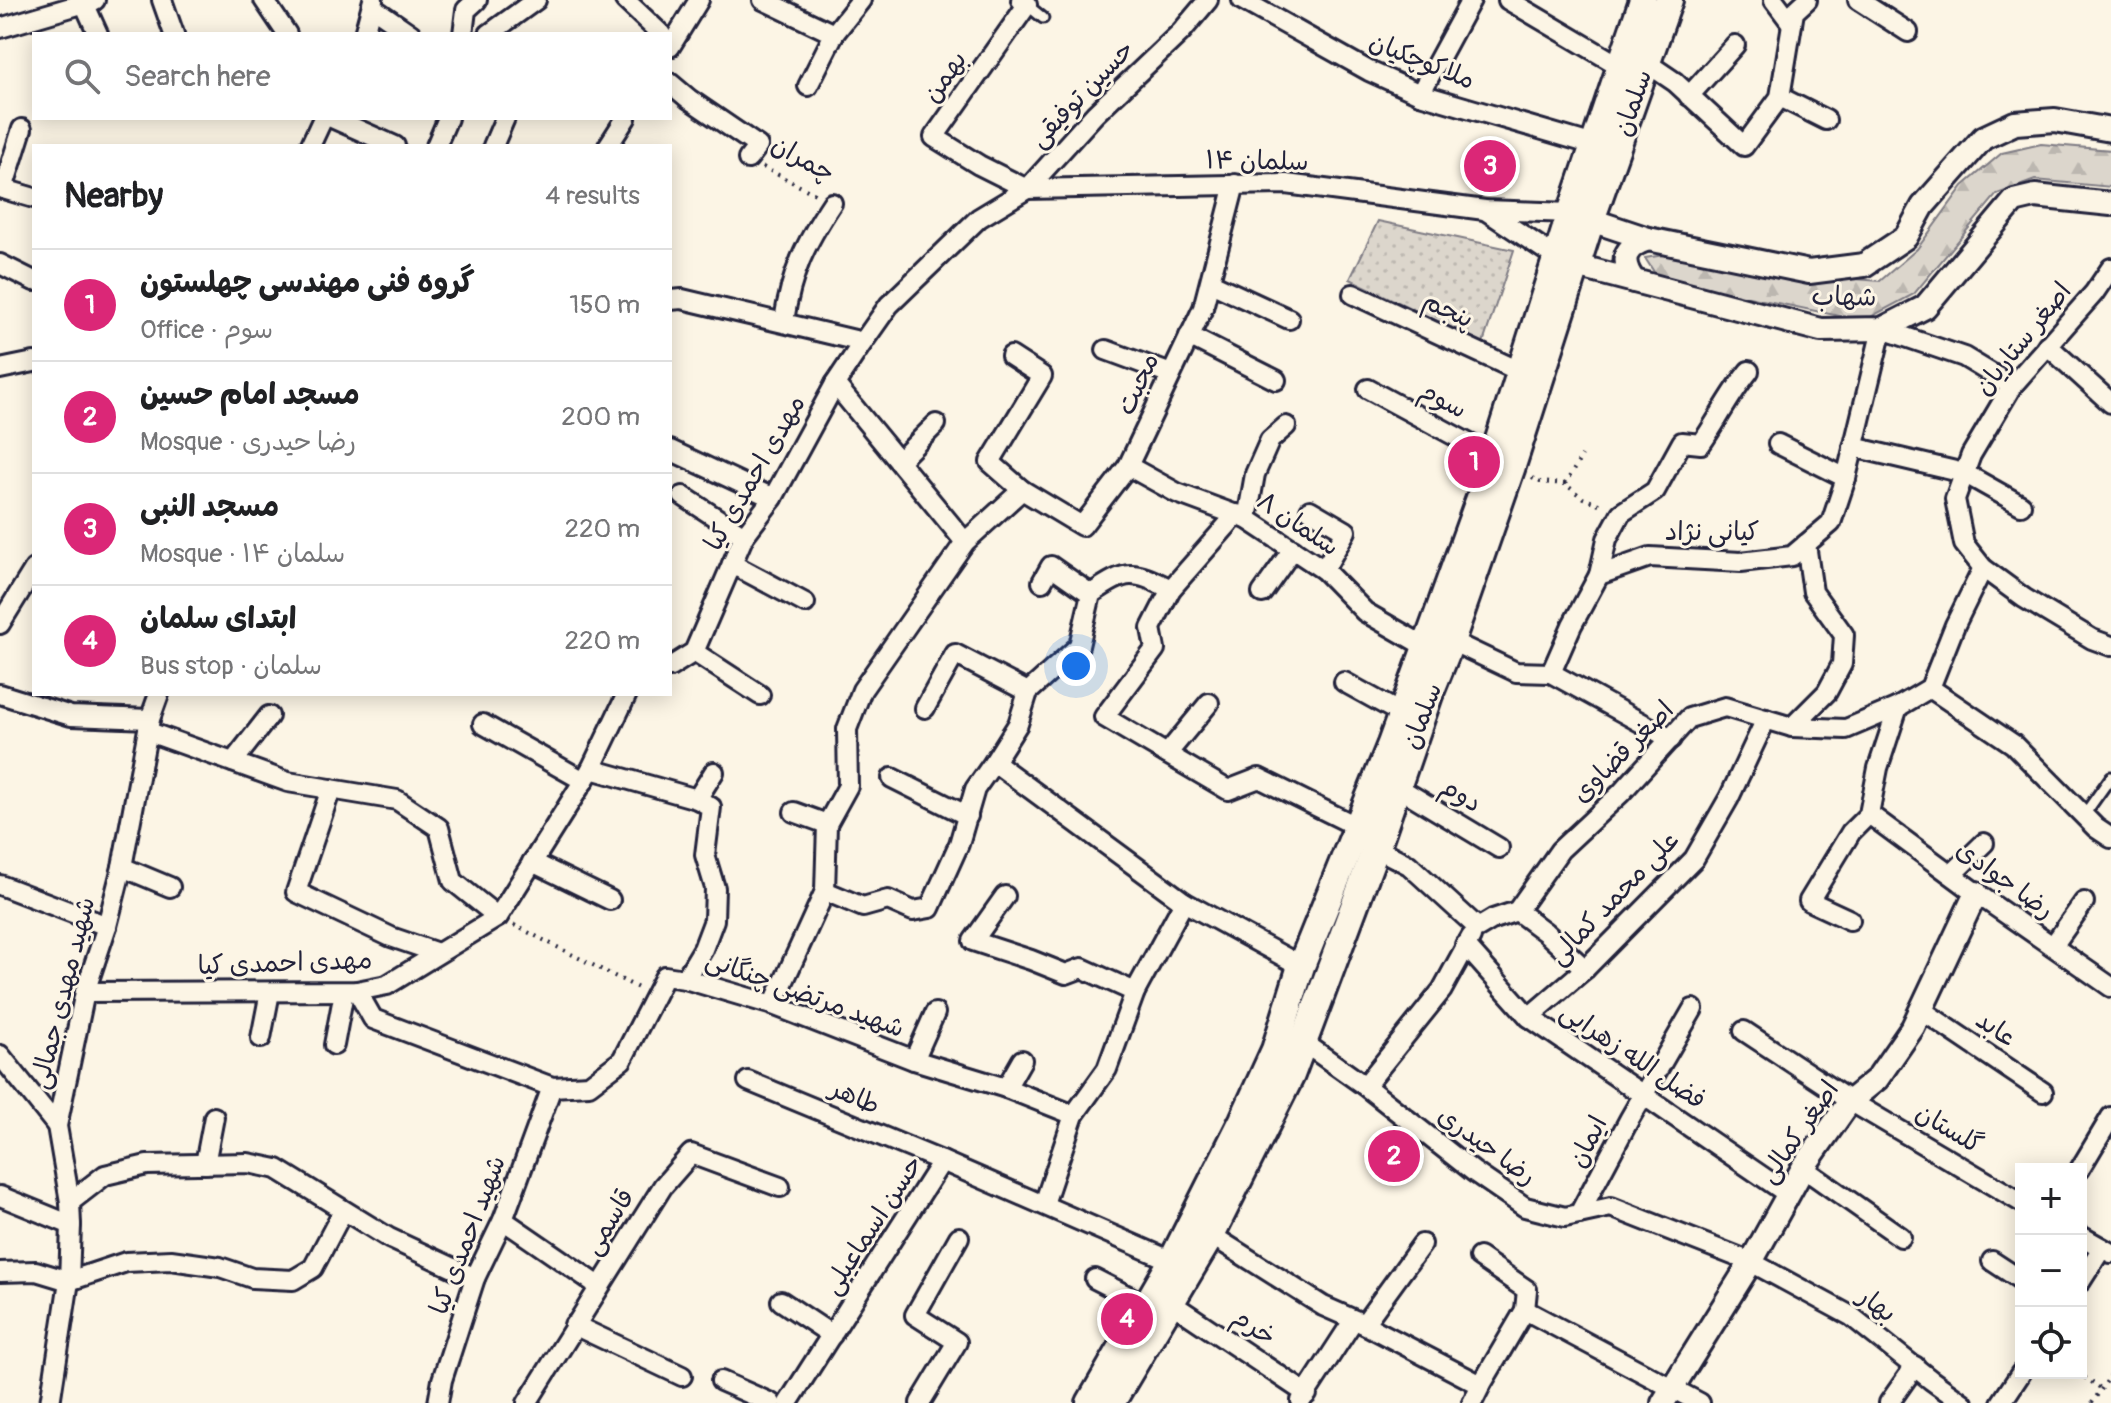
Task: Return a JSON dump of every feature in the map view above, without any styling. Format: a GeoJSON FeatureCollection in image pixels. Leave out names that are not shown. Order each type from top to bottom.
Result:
{"type":"FeatureCollection","features":[{"type":"Feature","properties":{"kind":"main road","name":"سلمان"},"geometry":{"type":"LineString","coordinates":[[1581,216],[1594,145],[1643,0]]}},
{"type":"Feature","properties":{"kind":"main road","name":"سلمان"},"geometry":{"type":"LineString","coordinates":[[1111,1403],[1159,1304],[1172,1261],[1275,1050],[1301,966],[1356,826],[1387,781],[1503,463],[1581,216],[1647,63],[1669,0]]}},
{"type":"Feature","properties":{"kind":"main road","name":"سلمان"},"geometry":{"type":"LineString","coordinates":[[1503,463],[1521,372],[1567,262]]}},
{"type":"Feature","properties":{"kind":"main road","name":"سلمان"},"geometry":{"type":"LineString","coordinates":[[1090,1403],[1211,1235],[1291,1075],[1376,848],[1402,714],[1438,644]]}},
{"type":"Feature","properties":{"kind":"street"},"geometry":{"type":"LineString","coordinates":[[162,0],[173,32]]}},
{"type":"Feature","properties":{"kind":"street"},"geometry":{"type":"LineString","coordinates":[[264,0],[286,32]]}},
{"type":"Feature","properties":{"kind":"street"},"geometry":{"type":"LineString","coordinates":[[463,32],[466,10],[477,0]]}},
{"type":"Feature","properties":{"kind":"street"},"geometry":{"type":"LineString","coordinates":[[492,32],[536,0]]}},
{"type":"Feature","properties":{"kind":"street"},"geometry":{"type":"LineString","coordinates":[[625,0],[658,32]]}},
{"type":"Feature","properties":{"kind":"street"},"geometry":{"type":"LineString","coordinates":[[672,37],[699,0]]}},
{"type":"Feature","properties":{"kind":"street"},"geometry":{"type":"LineString","coordinates":[[763,0],[834,34]]}},
{"type":"Feature","properties":{"kind":"street"},"geometry":{"type":"LineString","coordinates":[[808,86],[834,34],[861,0]]}},
{"type":"Feature","properties":{"kind":"street","name":"حسین توفیقی"},"geometry":{"type":"LineString","coordinates":[[1027,189],[1095,114],[1181,32],[1208,0]]}},
{"type":"Feature","properties":{"kind":"street","name":"ملاکوچکیان"},"geometry":{"type":"LineString","coordinates":[[1242,0],[1369,71],[1420,94],[1594,145]]}},
{"type":"Feature","properties":{"kind":"street"},"geometry":{"type":"LineString","coordinates":[[1420,94],[1471,0]]}},
{"type":"Feature","properties":{"kind":"street"},"geometry":{"type":"LineString","coordinates":[[1508,0],[1620,66]]}},
{"type":"Feature","properties":{"kind":"street"},"geometry":{"type":"LineString","coordinates":[[1774,0],[1792,24]]}},
{"type":"Feature","properties":{"kind":"street"},"geometry":{"type":"LineString","coordinates":[[1647,63],[1744,146],[1780,97],[1794,12],[1807,0]]}},
{"type":"Feature","properties":{"kind":"street"},"geometry":{"type":"LineString","coordinates":[[1858,0],[1908,32]]}},
{"type":"Feature","properties":{"kind":"street"},"geometry":{"type":"LineString","coordinates":[[0,28],[90,2],[98,32]]}},
{"type":"Feature","properties":{"kind":"street","name":"بهمن"},"geometry":{"type":"LineString","coordinates":[[1024,2],[934,137],[979,165],[1027,189]]}},
{"type":"Feature","properties":{"kind":"street"},"geometry":{"type":"LineString","coordinates":[[365,32],[373,3],[409,32]]}},
{"type":"Feature","properties":{"kind":"street"},"geometry":{"type":"LineString","coordinates":[[1689,96],[1735,45]]}},
{"type":"Feature","properties":{"kind":"street","name":"چمران"},"geometry":{"type":"LineString","coordinates":[[672,84],[758,146],[748,159]]}},
{"type":"Feature","properties":{"kind":"street"},"geometry":{"type":"LineString","coordinates":[[1780,97],[1826,120]]}},
{"type":"Feature","properties":{"kind":"street"},"geometry":{"type":"LineString","coordinates":[[311,144],[322,120]]}},
{"type":"Feature","properties":{"kind":"street"},"geometry":{"type":"LineString","coordinates":[[336,120],[390,144]]}},
{"type":"Feature","properties":{"kind":"street"},"geometry":{"type":"LineString","coordinates":[[437,144],[447,120]]}},
{"type":"Feature","properties":{"kind":"street"},"geometry":{"type":"LineString","coordinates":[[494,144],[504,120]]}},
{"type":"Feature","properties":{"kind":"street"},"geometry":{"type":"LineString","coordinates":[[609,144],[625,120]]}},
{"type":"Feature","properties":{"kind":"street","name":"شهاب"},"geometry":{"type":"LineString","coordinates":[[1581,216],[1648,239],[1809,272],[1864,265],[1906,237],[1923,206],[1983,138],[2015,123],[2055,120],[2111,130]]}},
{"type":"Feature","properties":{"kind":"street"},"geometry":{"type":"LineString","coordinates":[[22,129],[2,189],[32,197]]}},
{"type":"Feature","properties":{"kind":"street","name":"محبت"},"geometry":{"type":"LineString","coordinates":[[1022,490],[1082,526],[1128,466],[1203,308],[1235,184]]}},
{"type":"Feature","properties":{"kind":"street","name":"سلمان ۱۴"},"geometry":{"type":"LineString","coordinates":[[1027,189],[1286,184],[1485,210],[1581,216]]}},
{"type":"Feature","properties":{"kind":"street","name":"مهدی احمدی کیا"},"geometry":{"type":"LineString","coordinates":[[694,652],[744,536],[773,498],[835,384],[889,305],[979,218],[1027,189]]}},
{"type":"Feature","properties":{"kind":"street","name":"شهاب"},"geometry":{"type":"LineString","coordinates":[[1567,262],[1821,330],[1882,329],[1925,307],[2014,201],[2035,196],[2111,204]]}},
{"type":"Feature","properties":{"kind":"street","name":"چمران"},"geometry":{"type":"LineString","coordinates":[[784,321],[788,293],[805,244],[832,203]]}},
{"type":"Feature","properties":{"kind":"street","name":"سلمان ۱۴"},"geometry":{"type":"LineString","coordinates":[[1485,210],[1567,262]]}},
{"type":"Feature","properties":{"kind":"street"},"geometry":{"type":"LineString","coordinates":[[1634,281],[1626,269],[1626,255],[1634,243],[1648,239]]}},
{"type":"Feature","properties":{"kind":"street"},"geometry":{"type":"LineString","coordinates":[[0,264],[32,280]]}},
{"type":"Feature","properties":{"kind":"street","name":"اصغر ستاریان"},"geometry":{"type":"LineString","coordinates":[[2111,268],[2102,296],[2047,345],[2012,386],[1971,455],[1955,499],[1964,544],[1983,568],[2024,598],[2092,639],[2111,646]]}},
{"type":"Feature","properties":{"kind":"street"},"geometry":{"type":"LineString","coordinates":[[1211,283],[1289,319]]}},
{"type":"Feature","properties":{"kind":"street","name":"پنجم"},"geometry":{"type":"LineString","coordinates":[[1353,294],[1521,372]]}},
{"type":"Feature","properties":{"kind":"street"},"geometry":{"type":"LineString","coordinates":[[672,300],[682,299],[784,321],[863,342]]}},
{"type":"Feature","properties":{"kind":"street"},"geometry":{"type":"LineString","coordinates":[[1882,329],[1964,357],[2012,386]]}},
{"type":"Feature","properties":{"kind":"street","name":"کیانی نژاد"},"geometry":{"type":"LineString","coordinates":[[1599,575],[1650,557],[1741,562],[1792,556],[1831,523],[1846,478],[1882,329]]}},
{"type":"Feature","properties":{"kind":"street"},"geometry":{"type":"LineString","coordinates":[[1189,336],[1276,380]]}},
{"type":"Feature","properties":{"kind":"street"},"geometry":{"type":"LineString","coordinates":[[2047,345],[2111,403]]}},
{"type":"Feature","properties":{"kind":"street"},"geometry":{"type":"LineString","coordinates":[[1106,350],[1171,374]]}},
{"type":"Feature","properties":{"kind":"street"},"geometry":{"type":"LineString","coordinates":[[773,1005],[825,891],[827,824],[848,786],[847,729],[862,690],[965,542],[1022,490],[990,462],[1042,376],[1011,356]]}},
{"type":"Feature","properties":{"kind":"street"},"geometry":{"type":"LineString","coordinates":[[0,369],[32,362]]}},
{"type":"Feature","properties":{"kind":"street"},"geometry":{"type":"LineString","coordinates":[[1551,673],[1599,575],[1607,539],[1621,513],[1655,491],[1682,442],[1701,444],[1735,387],[1749,371]]}},
{"type":"Feature","properties":{"kind":"street"},"geometry":{"type":"LineString","coordinates":[[835,384],[965,542]]}},
{"type":"Feature","properties":{"kind":"street","name":"سوم"},"geometry":{"type":"LineString","coordinates":[[1368,389],[1503,463]]}},
{"type":"Feature","properties":{"kind":"street"},"geometry":{"type":"LineString","coordinates":[[899,461],[936,424]]}},
{"type":"Feature","properties":{"kind":"street"},"geometry":{"type":"LineString","coordinates":[[1286,426],[1270,440],[1255,474],[1242,517],[1171,589],[1151,628],[1155,649],[1104,717],[1228,790],[1259,778],[1356,826]]}},
{"type":"Feature","properties":{"kind":"street"},"geometry":{"type":"LineString","coordinates":[[1778,444],[1846,478]]}},
{"type":"Feature","properties":{"kind":"street"},"geometry":{"type":"LineString","coordinates":[[1853,447],[1964,473],[2021,505]]}},
{"type":"Feature","properties":{"kind":"street"},"geometry":{"type":"LineString","coordinates":[[672,451],[773,498]]}},
{"type":"Feature","properties":{"kind":"street","name":"سلمان ۸"},"geometry":{"type":"LineString","coordinates":[[1128,466],[1177,493],[1242,517],[1324,570],[1365,612],[1438,644]]}},
{"type":"Feature","properties":{"kind":"street"},"geometry":{"type":"LineString","coordinates":[[683,496],[744,536]]}},
{"type":"Feature","properties":{"kind":"street"},"geometry":{"type":"LineString","coordinates":[[1310,510],[1346,531],[1324,570]]}},
{"type":"Feature","properties":{"kind":"street"},"geometry":{"type":"LineString","coordinates":[[1792,727],[1827,692],[1842,664],[1844,635],[1813,592],[1806,544]]}},
{"type":"Feature","properties":{"kind":"street"},"geometry":{"type":"LineString","coordinates":[[1262,593],[1293,549]]}},
{"type":"Feature","properties":{"kind":"street"},"geometry":{"type":"LineString","coordinates":[[732,564],[805,603]]}},
{"type":"Feature","properties":{"kind":"street"},"geometry":{"type":"LineString","coordinates":[[1042,582],[1051,566],[1091,594]]}},
{"type":"Feature","properties":{"kind":"street"},"geometry":{"type":"LineString","coordinates":[[1983,568],[1955,625],[1930,688],[2013,744],[2111,838]]}},
{"type":"Feature","properties":{"kind":"street"},"geometry":{"type":"LineString","coordinates":[[0,624],[32,572]]}},
{"type":"Feature","properties":{"kind":"street"},"geometry":{"type":"LineString","coordinates":[[825,891],[863,907],[888,900],[913,911],[930,908],[968,816],[975,789],[1018,724],[1028,692],[1079,646],[1091,594],[1116,577],[1139,574],[1171,589]]}},
{"type":"Feature","properties":{"kind":"street"},"geometry":{"type":"LineString","coordinates":[[1438,644],[1516,672],[1551,673],[1671,739]]}},
{"type":"Feature","properties":{"kind":"street"},"geometry":{"type":"LineString","coordinates":[[672,666],[694,652],[760,695]]}},
{"type":"Feature","properties":{"kind":"street"},"geometry":{"type":"LineString","coordinates":[[925,708],[955,654],[1028,692]]}},
{"type":"Feature","properties":{"kind":"street"},"geometry":{"type":"LineString","coordinates":[[1344,682],[1402,714]]}},
{"type":"Feature","properties":{"kind":"street","name":"اصغر قضاوی"},"geometry":{"type":"LineString","coordinates":[[1517,911],[1560,850],[1621,793],[1689,718],[1725,707],[1792,727],[1846,729],[1898,707],[1930,688]]}},
{"type":"Feature","properties":{"kind":"street","name":"شهید مهدی جمالی"},"geometry":{"type":"LineString","coordinates":[[50,1403],[69,1281],[71,1225],[57,1126],[85,992],[122,867],[158,696]]}},
{"type":"Feature","properties":{"kind":"street","name":"مهدی احمدی کیا"},"geometry":{"type":"LineString","coordinates":[[85,992],[351,992],[387,985],[498,917],[587,775],[626,696]]}},
{"type":"Feature","properties":{"kind":"street"},"geometry":{"type":"LineString","coordinates":[[3,702],[71,716],[150,726],[288,782],[397,800],[439,828],[453,881],[498,917]]}},
{"type":"Feature","properties":{"kind":"street"},"geometry":{"type":"LineString","coordinates":[[1167,754],[1209,703]]}},
{"type":"Feature","properties":{"kind":"street"},"geometry":{"type":"LineString","coordinates":[[1850,920],[1809,901],[1851,832],[1869,814],[1878,768],[1898,707]]}},
{"type":"Feature","properties":{"kind":"street"},"geometry":{"type":"LineString","coordinates":[[233,762],[269,716]]}},
{"type":"Feature","properties":{"kind":"street","name":"علی محمد کمالی"},"geometry":{"type":"LineString","coordinates":[[1529,1017],[1585,969],[1694,859],[1729,798],[1766,719]]}},
{"type":"Feature","properties":{"kind":"street"},"geometry":{"type":"LineString","coordinates":[[483,724],[587,775],[697,799],[711,807],[705,855],[715,888],[714,920],[703,949],[685,979]]}},
{"type":"Feature","properties":{"kind":"street"},"geometry":{"type":"LineString","coordinates":[[994,762],[1184,902],[1301,966]]}},
{"type":"Feature","properties":{"kind":"street"},"geometry":{"type":"LineString","coordinates":[[697,799],[714,772]]}},
{"type":"Feature","properties":{"kind":"street"},"geometry":{"type":"LineString","coordinates":[[892,778],[968,816]]}},
{"type":"Feature","properties":{"kind":"street","name":"دوم"},"geometry":{"type":"LineString","coordinates":[[1387,781],[1499,848]]}},
{"type":"Feature","properties":{"kind":"street"},"geometry":{"type":"LineString","coordinates":[[331,789],[296,892],[391,937],[438,953]]}},
{"type":"Feature","properties":{"kind":"street"},"geometry":{"type":"LineString","coordinates":[[794,812],[827,824]]}},
{"type":"Feature","properties":{"kind":"street","name":"رضا جوادی"},"geometry":{"type":"LineString","coordinates":[[1869,814],[2111,987]]}},
{"type":"Feature","properties":{"kind":"street"},"geometry":{"type":"LineString","coordinates":[[1952,874],[1984,843]]}},
{"type":"Feature","properties":{"kind":"street"},"geometry":{"type":"LineString","coordinates":[[1376,848],[1409,865],[1478,928]]}},
{"type":"Feature","properties":{"kind":"street"},"geometry":{"type":"LineString","coordinates":[[532,862],[610,900]]}},
{"type":"Feature","properties":{"kind":"street"},"geometry":{"type":"LineString","coordinates":[[122,867],[170,887]]}},
{"type":"Feature","properties":{"kind":"street"},"geometry":{"type":"LineString","coordinates":[[0,885],[107,926]]}},
{"type":"Feature","properties":{"kind":"street","name":"اصغر کمالی"},"geometry":{"type":"LineString","coordinates":[[1667,1395],[1751,1262],[1803,1168],[1850,1101],[1877,1079],[1913,1027],[1976,893]]}},
{"type":"Feature","properties":{"kind":"street"},"geometry":{"type":"LineString","coordinates":[[1005,896],[973,941],[1066,974],[1082,968],[1135,992]]}},
{"type":"Feature","properties":{"kind":"street"},"geometry":{"type":"LineString","coordinates":[[1044,1204],[1074,1115],[1107,1069],[1135,992],[1184,902]]}},
{"type":"Feature","properties":{"kind":"street"},"geometry":{"type":"LineString","coordinates":[[2053,946],[2084,902]]}},
{"type":"Feature","properties":{"kind":"street"},"geometry":{"type":"LineString","coordinates":[[1365,1086],[1442,990],[1465,945],[1478,928],[1493,919],[1517,911],[1585,969]]}},
{"type":"Feature","properties":{"kind":"street","name":"فضل الله زهرایی"},"geometry":{"type":"LineString","coordinates":[[1465,945],[1529,1017],[1788,1194]]}},
{"type":"Feature","properties":{"kind":"street","name":"شهید مرتضی چنگانی"},"geometry":{"type":"LineString","coordinates":[[655,996],[665,976],[685,979],[773,1005],[914,1060],[1006,1088],[1074,1115]]}},
{"type":"Feature","properties":{"kind":"street"},"geometry":{"type":"LineString","coordinates":[[261,1038],[270,992]]}},
{"type":"Feature","properties":{"kind":"street"},"geometry":{"type":"LineString","coordinates":[[351,992],[373,1019],[552,1087],[589,1085],[622,1060],[655,996]]}},
{"type":"Feature","properties":{"kind":"street"},"geometry":{"type":"LineString","coordinates":[[334,1045],[351,992]]}},
{"type":"Feature","properties":{"kind":"street","name":"ایمان"},"geometry":{"type":"LineString","coordinates":[[1579,1214],[1693,1009]]}},
{"type":"Feature","properties":{"kind":"street","name":"عابد"},"geometry":{"type":"LineString","coordinates":[[1920,1009],[2043,1092]]}},
{"type":"Feature","properties":{"kind":"street"},"geometry":{"type":"LineString","coordinates":[[914,1060],[935,1013]]}},
{"type":"Feature","properties":{"kind":"street","name":"گلستان"},"geometry":{"type":"LineString","coordinates":[[1744,1031],[1850,1101],[2015,1198]]}},
{"type":"Feature","properties":{"kind":"street","name":"رضا حیدری"},"geometry":{"type":"LineString","coordinates":[[1303,1042],[1525,1207],[1565,1217],[1611,1207],[1751,1262]]}},
{"type":"Feature","properties":{"kind":"street"},"geometry":{"type":"LineString","coordinates":[[0,1055],[57,1126]]}},
{"type":"Feature","properties":{"kind":"street"},"geometry":{"type":"LineString","coordinates":[[1006,1088],[1022,1060]]}},
{"type":"Feature","properties":{"kind":"street","name":"طاهر"},"geometry":{"type":"LineString","coordinates":[[748,1081],[942,1161]]}},
{"type":"Feature","properties":{"kind":"street","name":"شهید احمدی کیا"},"geometry":{"type":"LineString","coordinates":[[438,1403],[442,1380],[475,1278],[503,1220],[552,1087]]}},
{"type":"Feature","properties":{"kind":"street"},"geometry":{"type":"LineString","coordinates":[[205,1164],[214,1117]]}},
{"type":"Feature","properties":{"kind":"street"},"geometry":{"type":"LineString","coordinates":[[2084,1163],[2111,1117]]}},
{"type":"Feature","properties":{"kind":"street","name":"قاسمی"},"geometry":{"type":"LineString","coordinates":[[527,1403],[663,1186],[691,1154],[780,1187]]}},
{"type":"Feature","properties":{"kind":"street","name":"حسن اسماعیلی"},"geometry":{"type":"LineString","coordinates":[[788,1403],[942,1161],[1172,1261]]}},
{"type":"Feature","properties":{"kind":"street"},"geometry":{"type":"LineString","coordinates":[[70,1202],[105,1175],[147,1165],[248,1163],[277,1169],[389,1238],[475,1278]]}},
{"type":"Feature","properties":{"kind":"street"},"geometry":{"type":"LineString","coordinates":[[1803,1168],[1901,1237]]}},
{"type":"Feature","properties":{"kind":"street"},"geometry":{"type":"LineString","coordinates":[[0,1196],[71,1225]]}},
{"type":"Feature","properties":{"kind":"street"},"geometry":{"type":"LineString","coordinates":[[0,1272],[36,1271],[69,1281],[126,1262],[171,1260],[220,1267],[252,1278],[293,1280],[313,1268],[343,1211]]}},
{"type":"Feature","properties":{"kind":"street"},"geometry":{"type":"LineString","coordinates":[[503,1220],[599,1286]]}},
{"type":"Feature","properties":{"kind":"street"},"geometry":{"type":"LineString","coordinates":[[1211,1235],[1323,1306],[1481,1385]]}},
{"type":"Feature","properties":{"kind":"street"},"geometry":{"type":"LineString","coordinates":[[920,1403],[957,1342],[915,1315],[959,1237]]}},
{"type":"Feature","properties":{"kind":"street"},"geometry":{"type":"LineString","coordinates":[[2087,1239],[2107,1250],[2087,1274]]}},
{"type":"Feature","properties":{"kind":"street"},"geometry":{"type":"LineString","coordinates":[[1303,1398],[1422,1244]]}},
{"type":"Feature","properties":{"kind":"street"},"geometry":{"type":"LineString","coordinates":[[1472,1403],[1525,1310],[1527,1290],[1479,1257]]}},
{"type":"Feature","properties":{"kind":"street"},"geometry":{"type":"LineString","coordinates":[[1992,1261],[2015,1276]]}},
{"type":"Feature","properties":{"kind":"street","name":"بهار"},"geometry":{"type":"LineString","coordinates":[[1751,1262],[1851,1316],[1963,1403]]}},
{"type":"Feature","properties":{"kind":"street","name":"خرم"},"geometry":{"type":"LineString","coordinates":[[1095,1279],[1159,1304],[1303,1398]]}},
{"type":"Feature","properties":{"kind":"street"},"geometry":{"type":"LineString","coordinates":[[781,1301],[832,1335]]}},
{"type":"Feature","properties":{"kind":"street"},"geometry":{"type":"LineString","coordinates":[[1525,1310],[1667,1395],[1700,1403]]}},
{"type":"Feature","properties":{"kind":"street"},"geometry":{"type":"LineString","coordinates":[[574,1325],[682,1376]]}},
{"type":"Feature","properties":{"kind":"street"},"geometry":{"type":"LineString","coordinates":[[1889,1403],[1915,1366]]}},
{"type":"Feature","properties":{"kind":"street"},"geometry":{"type":"LineString","coordinates":[[2001,1403],[2017,1379]]}},
{"type":"Feature","properties":{"kind":"street"},"geometry":{"type":"LineString","coordinates":[[721,1381],[771,1403]]}},
{"type":"Feature","properties":{"kind":"lane"},"geometry":{"type":"LineString","coordinates":[[1024,2],[1043,18]]}},
{"type":"Feature","properties":{"kind":"lane"},"geometry":{"type":"LineString","coordinates":[[2084,815],[2111,777]]}},
{"type":"Feature","properties":{"kind":"path","name":"چمران"},"geometry":{"type":"LineString","coordinates":[[748,159],[832,203]]}},
{"type":"Feature","properties":{"kind":"path"},"geometry":{"type":"LineString","coordinates":[[1565,484],[1582,456]]}},
{"type":"Feature","properties":{"kind":"path"},"geometry":{"type":"LineString","coordinates":[[1503,463],[1540,482],[1565,484],[1583,498],[1621,513]]}},
{"type":"Feature","properties":{"kind":"path"},"geometry":{"type":"LineString","coordinates":[[498,917],[655,996]]}},
{"type":"Feature","properties":{"kind":"path"},"geometry":{"type":"LineString","coordinates":[[2092,1403],[2111,1375]]}},
{"type":"Feature","properties":{"kind":"path"},"geometry":{"type":"LineString","coordinates":[[2087,1379],[2102,1389]]}},
{"type":"Feature","properties":{"kind":"green space"},"geometry":{"type":"Polygon","coordinates":[[[2041,144],[2111,150],[2111,187],[2035,180],[1997,194],[1914,294],[1863,321],[1658,278],[1645,258],[1664,255],[1781,273],[1880,281],[1917,249],[1963,186],[2002,153],[2041,144]]]}},
{"type":"Feature","properties":{"kind":"green space"},"geometry":{"type":"Polygon","coordinates":[[[1378,221],[1514,250],[1483,343],[1350,279],[1378,221]]]}},
{"type":"Feature","properties":{"kind":"place","name":"مسجد النبی"},"geometry":{"type":"Point","coordinates":[1490,166]}},
{"type":"Feature","properties":{"kind":"place","name":"گروه فنی مهندسی چهلستون"},"geometry":{"type":"Point","coordinates":[1474,462]}},
{"type":"Feature","properties":{"kind":"place","name":"مسجد امام حسین"},"geometry":{"type":"Point","coordinates":[1394,1156]}},
{"type":"Feature","properties":{"kind":"place","name":"ابتدای سلمان"},"geometry":{"type":"Point","coordinates":[1127,1319]}}]}
